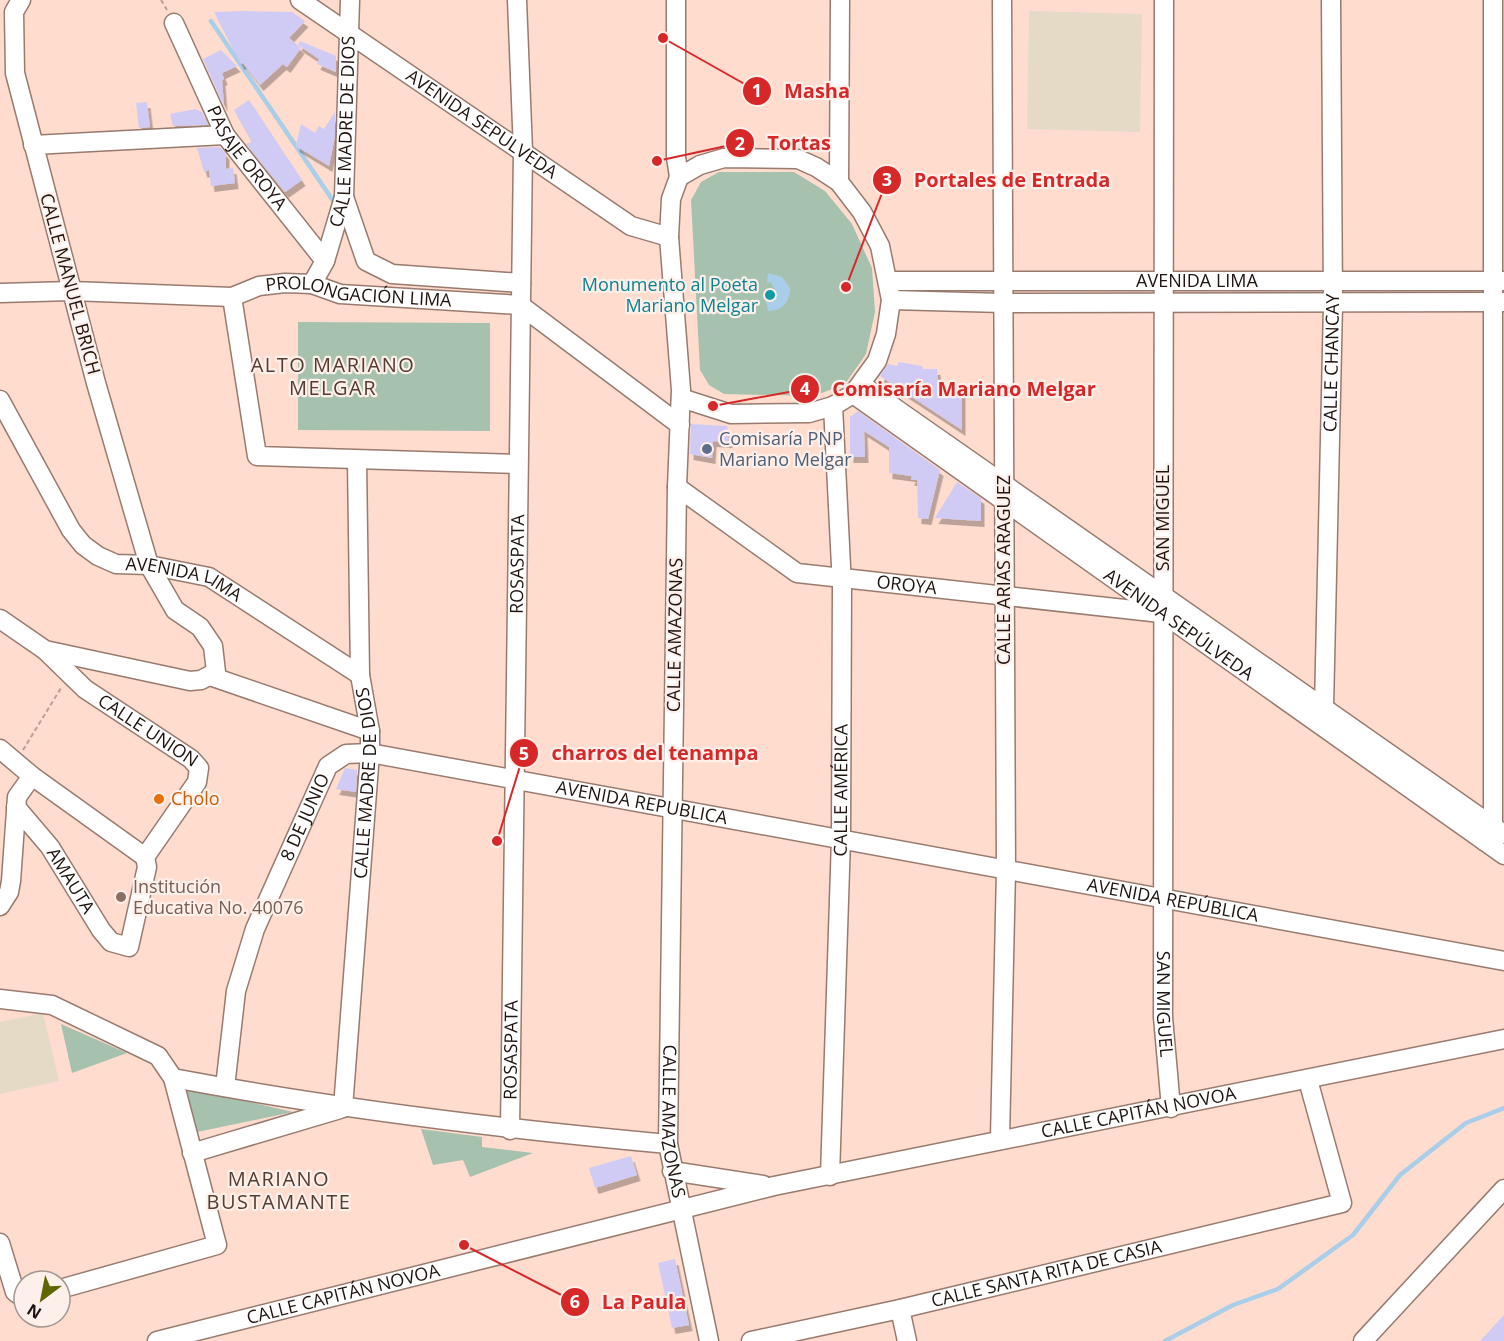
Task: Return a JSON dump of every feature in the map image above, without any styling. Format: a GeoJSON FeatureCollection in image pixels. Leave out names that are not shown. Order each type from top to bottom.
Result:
{"type":"FeatureCollection","features":[{"type":"Feature","properties":{"kind":"street","name":"CALLE MANUEL BRICH"},"geometry":{"type":"LineString","coordinates":[[21,0],[14,12],[15,73],[70,291],[149,565]]}},
{"type":"Feature","properties":{"kind":"street","name":"AVENIDA SEPULVEDA"},"geometry":{"type":"LineString","coordinates":[[300,0],[631,226],[669,237]]}},
{"type":"Feature","properties":{"kind":"street","name":"CALLE MADRE DE DIOS"},"geometry":{"type":"LineString","coordinates":[[325,261],[344,197],[351,36],[350,0]]}},
{"type":"Feature","properties":{"kind":"street","name":"ROSASPATA"},"geometry":{"type":"LineString","coordinates":[[510,1130],[523,151],[516,0]]}},
{"type":"Feature","properties":{"kind":"street","name":"CALLE AMAZONAS"},"geometry":{"type":"LineString","coordinates":[[676,0],[676,157],[679,177],[670,199],[669,237],[681,398],[677,487],[668,1144],[709,1341]]}},
{"type":"Feature","properties":{"kind":"street"},"geometry":{"type":"LineString","coordinates":[[839,182],[840,0]]}},
{"type":"Feature","properties":{"kind":"street","name":"CALLE ARIAS ARAGUEZ"},"geometry":{"type":"LineString","coordinates":[[1000,1139],[1006,870],[1002,0]]}},
{"type":"Feature","properties":{"kind":"street","name":"SAN MIGUEL"},"geometry":{"type":"LineString","coordinates":[[1164,0],[1165,898],[1163,1017],[1171,1108]]}},
{"type":"Feature","properties":{"kind":"street","name":"CALLE CHANCAY"},"geometry":{"type":"LineString","coordinates":[[1319,715],[1333,304],[1331,0]]}},
{"type":"Feature","properties":{"kind":"street"},"geometry":{"type":"LineString","coordinates":[[1493,0],[1499,302],[1499,507],[1493,834]]}},
{"type":"Feature","properties":{"kind":"street","name":"PASAJE OROYA"},"geometry":{"type":"LineString","coordinates":[[174,23],[225,135],[325,261]]}},
{"type":"Feature","properties":{"kind":"street"},"geometry":{"type":"LineString","coordinates":[[33,145],[225,135]]}},
{"type":"Feature","properties":{"kind":"street"},"geometry":{"type":"LineString","coordinates":[[679,177],[700,165],[724,158],[798,159],[816,166],[839,182],[862,212],[880,246],[889,281],[891,300],[886,334],[877,361],[858,389],[833,406],[809,413],[730,414],[681,398]]}},
{"type":"Feature","properties":{"kind":"street"},"geometry":{"type":"LineString","coordinates":[[344,197],[366,261],[392,274],[521,282]]}},
{"type":"Feature","properties":{"kind":"street"},"geometry":{"type":"LineString","coordinates":[[312,284],[325,261]]}},
{"type":"Feature","properties":{"kind":"street","name":"AVENIDA LIMA"},"geometry":{"type":"LineString","coordinates":[[889,281],[1498,281]]}},
{"type":"Feature","properties":{"kind":"street","name":"PROLONGACIÓN LIMA"},"geometry":{"type":"LineString","coordinates":[[0,293],[70,291],[232,297],[259,286],[285,283],[312,284],[340,294],[520,305]]}},
{"type":"Feature","properties":{"kind":"street"},"geometry":{"type":"LineString","coordinates":[[232,297],[257,456],[518,464]]}},
{"type":"Feature","properties":{"kind":"street","name":"AVENIDA LIMA"},"geometry":{"type":"LineString","coordinates":[[891,300],[1004,303],[1499,302]]}},
{"type":"Feature","properties":{"kind":"street"},"geometry":{"type":"LineString","coordinates":[[520,305],[680,425]]}},
{"type":"Feature","properties":{"kind":"street","name":"AVENIDA SEPÚLVEDA"},"geometry":{"type":"LineString","coordinates":[[858,389],[1319,715],[1493,834],[1504,855]]}},
{"type":"Feature","properties":{"kind":"street","name":"AVENIDA LIMA"},"geometry":{"type":"LineString","coordinates":[[0,400],[71,530],[83,545],[98,556],[116,564],[149,565],[209,576],[360,675]]}},
{"type":"Feature","properties":{"kind":"street","name":"CALLE AMÉRICA"},"geometry":{"type":"LineString","coordinates":[[830,1176],[841,838],[842,578],[833,406]]}},
{"type":"Feature","properties":{"kind":"street","name":"CALLE MADRE DE DIOS"},"geometry":{"type":"LineString","coordinates":[[344,1108],[370,753],[370,731],[360,675],[357,460]]}},
{"type":"Feature","properties":{"kind":"street","name":"OROYA"},"geometry":{"type":"LineString","coordinates":[[677,487],[797,573],[1003,596],[1163,604]]}},
{"type":"Feature","properties":{"kind":"street"},"geometry":{"type":"LineString","coordinates":[[0,619],[45,650],[190,681],[210,676],[216,672],[213,646],[200,627],[175,610],[149,565]]}},
{"type":"Feature","properties":{"kind":"street","name":"CALLE UNION"},"geometry":{"type":"LineString","coordinates":[[45,650],[85,689],[191,759],[199,768],[197,782],[146,857]]}},
{"type":"Feature","properties":{"kind":"street"},"geometry":{"type":"LineString","coordinates":[[210,676],[370,731]]}},
{"type":"Feature","properties":{"kind":"street"},"geometry":{"type":"LineString","coordinates":[[0,750],[32,776],[146,857]]}},
{"type":"Feature","properties":{"kind":"street","name":"AVENIDA REPUBLICA"},"geometry":{"type":"LineString","coordinates":[[370,753],[841,838]]}},
{"type":"Feature","properties":{"kind":"street","name":"8 DE JUNIO"},"geometry":{"type":"LineString","coordinates":[[225,1087],[236,991],[255,929],[328,766],[346,754],[370,753]]}},
{"type":"Feature","properties":{"kind":"street"},"geometry":{"type":"LineString","coordinates":[[0,906],[9,892],[11,881],[16,807],[21,789],[32,776]]}},
{"type":"Feature","properties":{"kind":"street","name":"AMAUTA"},"geometry":{"type":"LineString","coordinates":[[16,807],[50,847],[101,930],[111,942],[129,947],[147,867],[146,857]]}},
{"type":"Feature","properties":{"kind":"street","name":"AVENIDA REPÚBLICA"},"geometry":{"type":"LineString","coordinates":[[841,838],[1504,961]]}},
{"type":"Feature","properties":{"kind":"street"},"geometry":{"type":"LineString","coordinates":[[0,999],[52,1005],[158,1056],[173,1078],[217,1245],[72,1286]]}},
{"type":"Feature","properties":{"kind":"street","name":"CALLE CAPITÁN NOVOA"},"geometry":{"type":"LineString","coordinates":[[161,1341],[774,1186],[1000,1139],[1171,1108],[1504,1039]]}},
{"type":"Feature","properties":{"kind":"street"},"geometry":{"type":"LineString","coordinates":[[173,1078],[344,1108],[510,1130],[668,1144]]}},
{"type":"Feature","properties":{"kind":"street","name":"CALLE SANTA RITA DE CASIA"},"geometry":{"type":"LineString","coordinates":[[751,1341],[900,1309],[1342,1203],[1308,1080]]}},
{"type":"Feature","properties":{"kind":"street"},"geometry":{"type":"LineString","coordinates":[[192,1153],[344,1108]]}},
{"type":"Feature","properties":{"kind":"street","name":"CALLE CAPITÁN NOVOA"},"geometry":{"type":"LineString","coordinates":[[672,1171],[774,1186]]}},
{"type":"Feature","properties":{"kind":"street"},"geometry":{"type":"LineString","coordinates":[[1363,1341],[1504,1189]]}},
{"type":"Feature","properties":{"kind":"street"},"geometry":{"type":"LineString","coordinates":[[0,1243],[12,1282]]}},
{"type":"Feature","properties":{"kind":"street"},"geometry":{"type":"LineString","coordinates":[[900,1309],[907,1341]]}},
{"type":"Feature","properties":{"kind":"path"},"geometry":{"type":"LineString","coordinates":[[15,762],[70,674]]}},
{"type":"Feature","properties":{"kind":"shaded area"},"geometry":{"type":"Polygon","coordinates":[[[1029,11],[1142,14],[1140,132],[1027,129],[1029,11]]]}},
{"type":"Feature","properties":{"kind":"shaded area"},"geometry":{"type":"Polygon","coordinates":[[[43,1013],[59,1081],[0,1094],[0,1022],[43,1013]]]}},
{"type":"Feature","properties":{"kind":"green space"},"geometry":{"type":"Polygon","coordinates":[[[719,172],[794,172],[825,191],[852,224],[872,268],[875,312],[866,354],[845,384],[814,396],[724,394],[709,385],[700,370],[691,200],[701,182],[719,172]]]}},
{"type":"Feature","properties":{"kind":"green space"},"geometry":{"type":"Polygon","coordinates":[[[298,322],[490,323],[490,431],[298,430],[298,322]]]}},
{"type":"Feature","properties":{"kind":"green space"},"geometry":{"type":"Polygon","coordinates":[[[61,1024],[127,1053],[72,1073],[61,1024]]]}},
{"type":"Feature","properties":{"kind":"green space"},"geometry":{"type":"Polygon","coordinates":[[[186,1087],[293,1112],[197,1132],[186,1087]]]}},
{"type":"Feature","properties":{"kind":"green space"},"geometry":{"type":"Polygon","coordinates":[[[421,1129],[482,1137],[482,1147],[533,1153],[470,1177],[463,1160],[433,1165],[421,1129]]]}},
{"type":"Feature","properties":{"kind":"water"},"geometry":{"type":"Polygon","coordinates":[[[768,273],[782,277],[790,288],[789,298],[784,305],[768,311],[766,301],[773,301],[777,296],[771,282],[767,283],[768,273]]]}},
{"type":"Feature","properties":{"kind":"building"},"geometry":{"type":"Polygon","coordinates":[[[214,12],[292,12],[305,21],[289,38],[301,48],[287,67],[283,64],[260,85],[243,63],[241,64],[214,12]]]}},
{"type":"Feature","properties":{"kind":"building"},"geometry":{"type":"Polygon","coordinates":[[[300,41],[336,56],[336,72],[317,64],[319,59],[298,45],[300,41]]]}},
{"type":"Feature","properties":{"kind":"building"},"geometry":{"type":"Polygon","coordinates":[[[221,50],[237,66],[222,73],[224,106],[203,59],[221,50]]]}},
{"type":"Feature","properties":{"kind":"building"},"geometry":{"type":"Polygon","coordinates":[[[249,100],[302,180],[285,192],[246,144],[252,142],[234,110],[249,100]]]}},
{"type":"Feature","properties":{"kind":"building"},"geometry":{"type":"Polygon","coordinates":[[[147,102],[150,127],[139,128],[136,103],[147,102]]]}},
{"type":"Feature","properties":{"kind":"building"},"geometry":{"type":"Polygon","coordinates":[[[195,109],[202,112],[208,125],[173,126],[170,114],[195,109]]]}},
{"type":"Feature","properties":{"kind":"building"},"geometry":{"type":"Polygon","coordinates":[[[335,112],[335,136],[329,166],[296,146],[301,124],[315,133],[319,126],[324,129],[335,112]]]}},
{"type":"Feature","properties":{"kind":"building"},"geometry":{"type":"Polygon","coordinates":[[[220,147],[226,154],[226,169],[233,168],[235,183],[211,186],[209,170],[204,172],[197,148],[220,147]]]}},
{"type":"Feature","properties":{"kind":"building"},"geometry":{"type":"Polygon","coordinates":[[[899,362],[922,366],[923,369],[937,369],[939,390],[962,392],[962,430],[880,376],[888,364],[897,366],[899,362]]]}},
{"type":"Feature","properties":{"kind":"building"},"geometry":{"type":"Polygon","coordinates":[[[858,411],[940,470],[928,519],[918,518],[917,480],[911,480],[912,476],[889,473],[889,447],[864,431],[865,457],[850,457],[850,417],[858,411]]]}},
{"type":"Feature","properties":{"kind":"building"},"geometry":{"type":"Polygon","coordinates":[[[691,424],[727,426],[729,442],[713,441],[712,458],[690,454],[691,424]]]}},
{"type":"Feature","properties":{"kind":"building"},"geometry":{"type":"Polygon","coordinates":[[[957,482],[981,498],[981,521],[935,518],[957,482]]]}},
{"type":"Feature","properties":{"kind":"building"},"geometry":{"type":"Polygon","coordinates":[[[345,768],[357,770],[356,792],[336,789],[345,768]]]}},
{"type":"Feature","properties":{"kind":"building"},"geometry":{"type":"Polygon","coordinates":[[[631,1156],[637,1175],[595,1188],[589,1168],[631,1156]]]}},
{"type":"Feature","properties":{"kind":"building"},"geometry":{"type":"Polygon","coordinates":[[[675,1259],[689,1325],[672,1328],[658,1263],[675,1259]]]}},
{"type":"Feature","properties":{"kind":"building"},"geometry":{"type":"Polygon","coordinates":[[[1504,1315],[1504,1341],[1480,1341],[1504,1315]]]}},
{"type":"Feature","properties":{"kind":"waterway"},"geometry":{"type":"LineString","coordinates":[[211,21],[336,205]]}},
{"type":"Feature","properties":{"kind":"waterway"},"geometry":{"type":"LineString","coordinates":[[1165,1341],[1233,1305],[1278,1289],[1353,1235],[1400,1175],[1466,1123],[1504,1108]]}},
{"type":"Feature","properties":{"kind":"place","name":"Masha"},"geometry":{"type":"Point","coordinates":[663,38]}},
{"type":"Feature","properties":{"kind":"place","name":"Tortas"},"geometry":{"type":"Point","coordinates":[657,161]}},
{"type":"Feature","properties":{"kind":"place","name":"Portales de Entrada"},"geometry":{"type":"Point","coordinates":[846,287]}},
{"type":"Feature","properties":{"kind":"place","name":"Monumento al Poeta Mariano Melgar"},"geometry":{"type":"Point","coordinates":[770,295]}},
{"type":"Feature","properties":{"kind":"place","name":"Comisaría Mariano Melgar"},"geometry":{"type":"Point","coordinates":[713,406]}},
{"type":"Feature","properties":{"kind":"place","name":"Comisaría PNP Mariano Melgar"},"geometry":{"type":"Point","coordinates":[707,449]}},
{"type":"Feature","properties":{"kind":"place","name":"Cholo"},"geometry":{"type":"Point","coordinates":[159,799]}},
{"type":"Feature","properties":{"kind":"place","name":"charros del tenampa"},"geometry":{"type":"Point","coordinates":[497,841]}},
{"type":"Feature","properties":{"kind":"place","name":"Institución Educativa No. 40076"},"geometry":{"type":"Point","coordinates":[121,897]}},
{"type":"Feature","properties":{"kind":"place","name":"La Paula"},"geometry":{"type":"Point","coordinates":[464,1245]}},
{"type":"Feature","properties":{"kind":"district","name":"ALTO MARIANO MELGAR"},"geometry":{"type":"Point","coordinates":[333,376]}},
{"type":"Feature","properties":{"kind":"district","name":"MARIANO BUSTAMANTE"},"geometry":{"type":"Point","coordinates":[279,1190]}}]}
